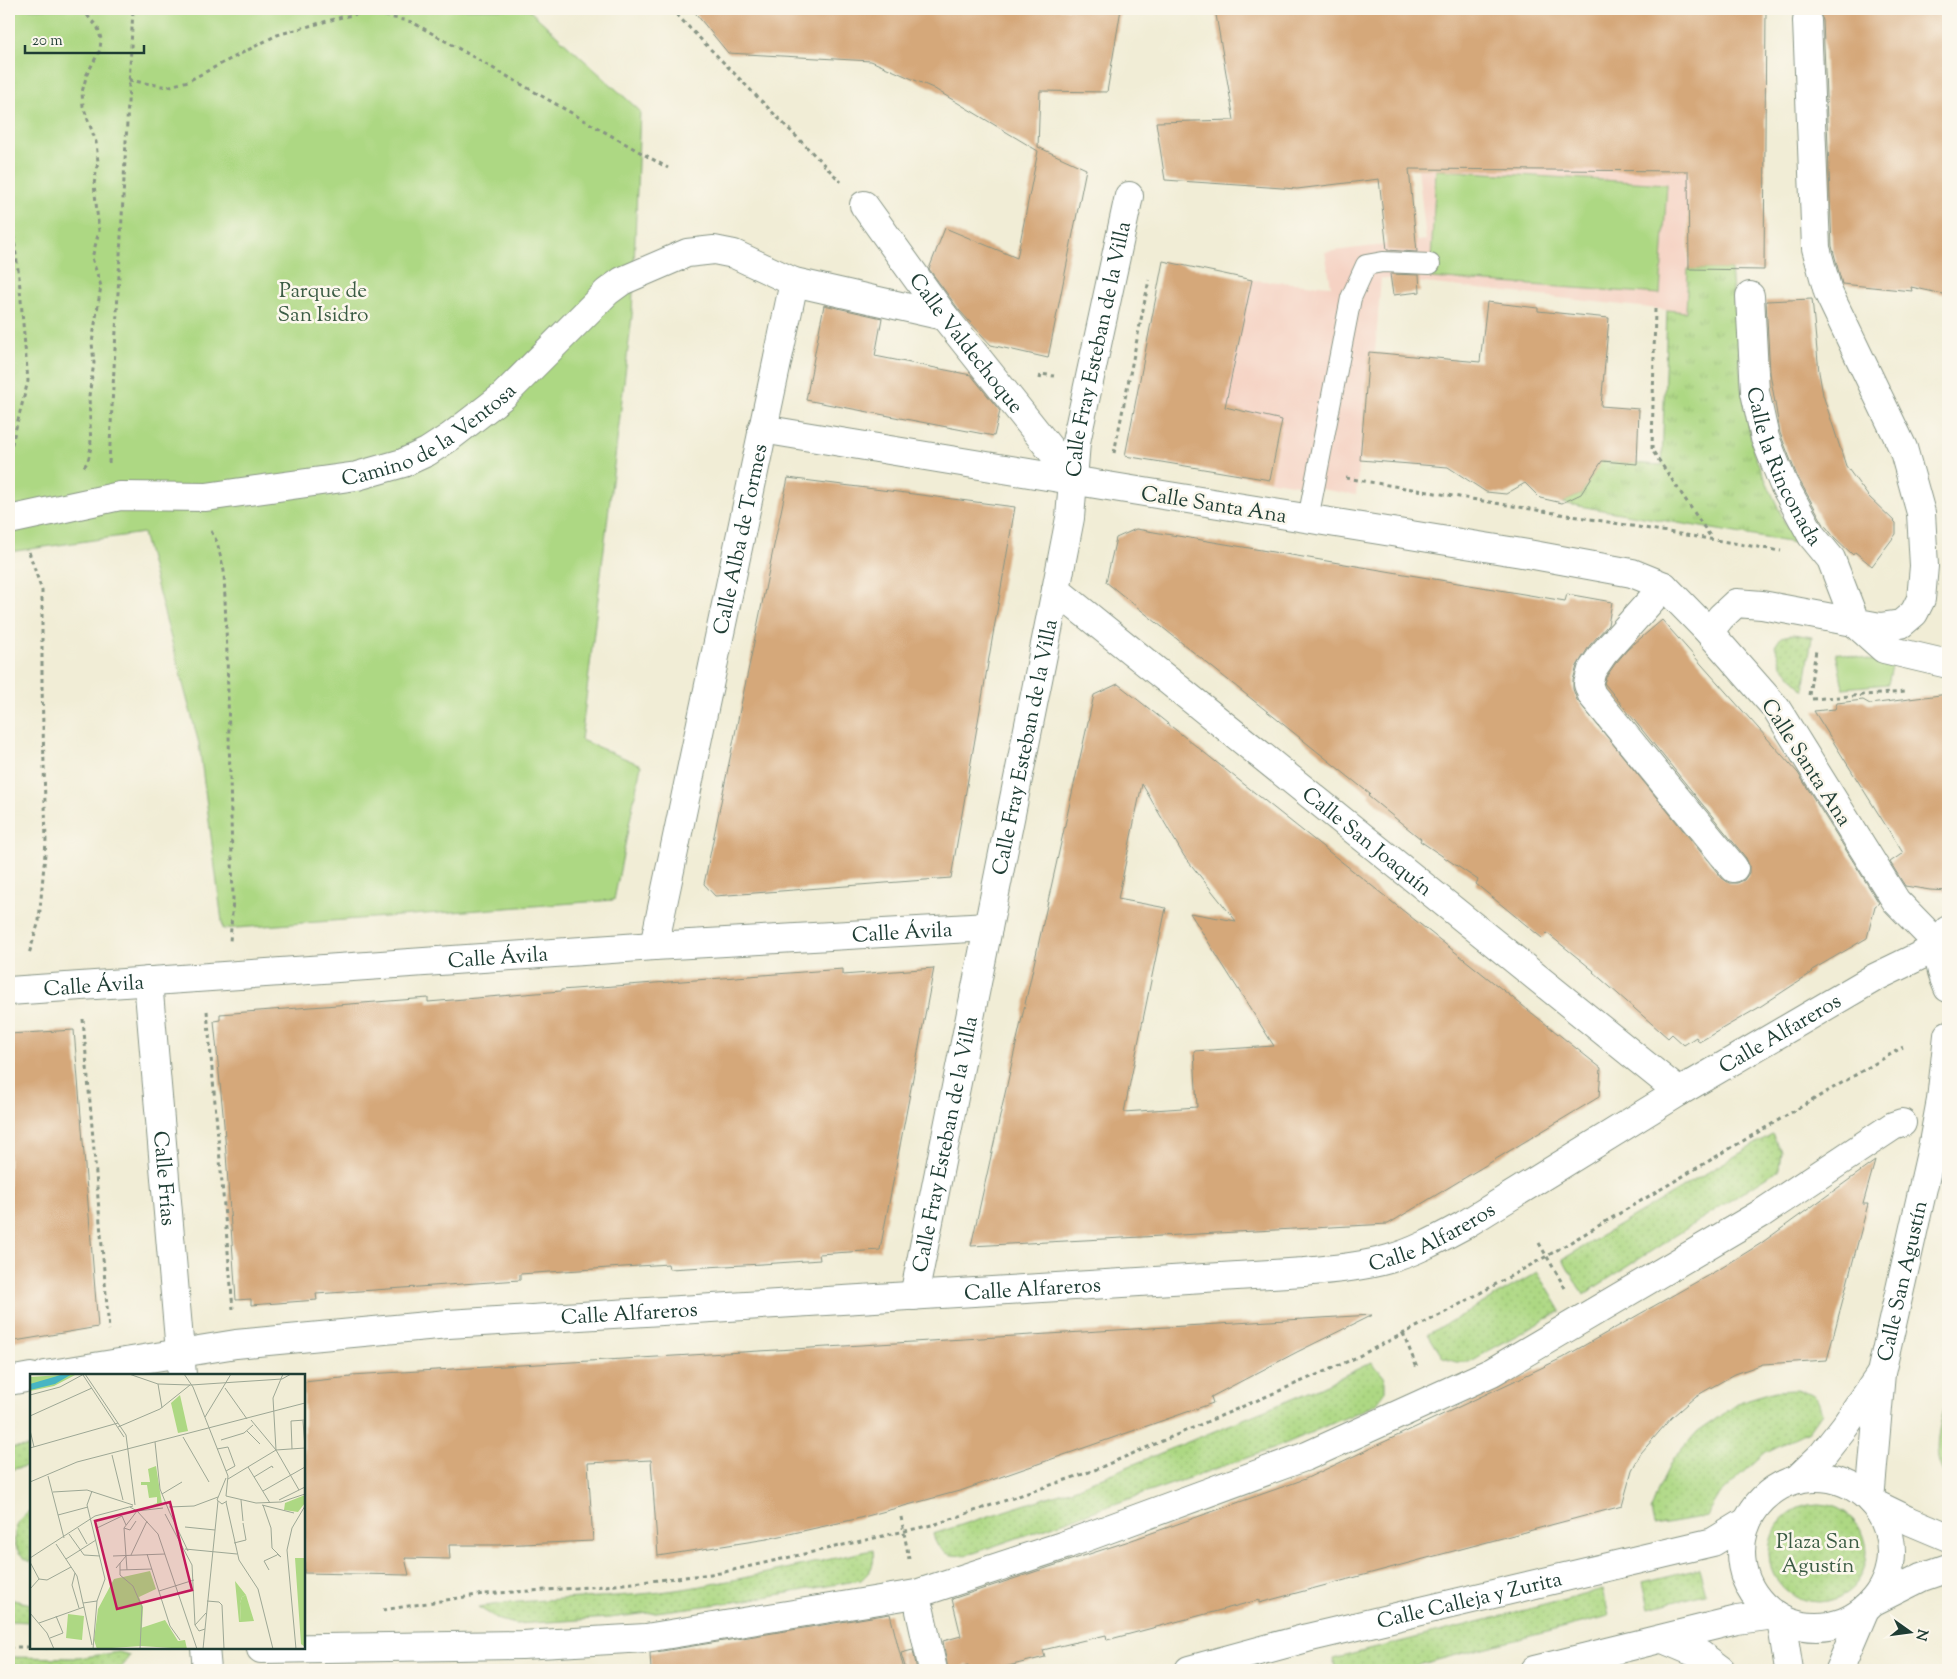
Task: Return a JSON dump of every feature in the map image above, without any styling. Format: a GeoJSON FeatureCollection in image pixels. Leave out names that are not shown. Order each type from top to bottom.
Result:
{"type":"FeatureCollection","features":[{"type":"Feature","properties":{"kind":"street"},"geometry":{"type":"LineString","coordinates":[[1709,632],[1721,617],[1736,604],[1762,605],[1880,627],[1901,624],[1914,613],[1921,599],[1924,566],[1921,513],[1902,448],[1828,292],[1816,248],[1807,21]]}},
{"type":"Feature","properties":{"kind":"street","name":"Calle Fray Esteban de la Villa"},"geometry":{"type":"LineString","coordinates":[[914,1296],[1070,518],[1076,442],[1129,196]]}},
{"type":"Feature","properties":{"kind":"street","name":"Calle Valdechoque"},"geometry":{"type":"LineString","coordinates":[[864,205],[944,316],[1074,479]]}},
{"type":"Feature","properties":{"kind":"street","name":"Camino de la Ventosa"},"geometry":{"type":"LineString","coordinates":[[13,519],[120,496],[206,497],[357,476],[404,463],[427,452],[503,396],[607,292],[622,281],[687,253],[714,250],[734,254],[794,282]]}},
{"type":"Feature","properties":{"kind":"street"},"geometry":{"type":"LineString","coordinates":[[794,282],[944,316]]}},
{"type":"Feature","properties":{"kind":"street","name":"Calle Alba de Tormes"},"geometry":{"type":"LineString","coordinates":[[654,946],[794,282]]}},
{"type":"Feature","properties":{"kind":"street","name":"Calle la Rinconada"},"geometry":{"type":"LineString","coordinates":[[1750,296],[1754,392],[1765,438],[1783,483],[1812,536],[1831,559],[1856,624]]}},
{"type":"Feature","properties":{"kind":"street","name":"Calle Santa Ana"},"geometry":{"type":"LineString","coordinates":[[762,430],[1528,554],[1632,573],[1664,586],[1709,632],[1776,708],[1896,901],[1944,938]]}},
{"type":"Feature","properties":{"kind":"street"},"geometry":{"type":"LineString","coordinates":[[1664,586],[1603,654],[1592,670],[1588,684],[1592,695],[1734,868]]}},
{"type":"Feature","properties":{"kind":"street","name":"Calle San Joaquín"},"geometry":{"type":"LineString","coordinates":[[1056,590],[1679,1092]]}},
{"type":"Feature","properties":{"kind":"street"},"geometry":{"type":"LineString","coordinates":[[1856,624],[1884,649],[1948,664]]}},
{"type":"Feature","properties":{"kind":"street","name":"Calle Ávila"},"geometry":{"type":"LineString","coordinates":[[9,991],[654,946],[988,927]]}},
{"type":"Feature","properties":{"kind":"street"},"geometry":{"type":"LineString","coordinates":[[1944,938],[1940,970],[1948,989]]}},
{"type":"Feature","properties":{"kind":"street","name":"Calle Alfareros"},"geometry":{"type":"LineString","coordinates":[[56,1374],[181,1364],[236,1344],[448,1324],[1304,1272],[1352,1267],[1390,1259],[1427,1244],[1464,1225],[1679,1092],[1944,938]]}},
{"type":"Feature","properties":{"kind":"street","name":"Calle Frías"},"geometry":{"type":"LineString","coordinates":[[148,981],[181,1364]]}},
{"type":"Feature","properties":{"kind":"street","name":"Calle San Agustín"},"geometry":{"type":"LineString","coordinates":[[1871,1501],[1881,1373],[1945,1094],[1948,1035]]}},
{"type":"Feature","properties":{"kind":"street"},"geometry":{"type":"LineString","coordinates":[[305,1648],[522,1645],[646,1638],[918,1603],[1065,1545],[1307,1456],[1492,1372],[1762,1213],[1892,1126],[1902,1122]]}},
{"type":"Feature","properties":{"kind":"street","name":"Calle San Agustín"},"geometry":{"type":"LineString","coordinates":[[1797,1479],[1823,1454],[1845,1426],[1881,1373]]}},
{"type":"Feature","properties":{"kind":"street"},"geometry":{"type":"LineString","coordinates":[[9,1381],[30,1378]]}},
{"type":"Feature","properties":{"kind":"street"},"geometry":{"type":"LineString","coordinates":[[1948,1537],[1910,1522],[1871,1501],[1840,1480],[1819,1476],[1783,1483],[1765,1496],[1746,1522],[1741,1544],[1742,1566],[1750,1590],[1763,1606],[1778,1617],[1815,1628],[1833,1626],[1854,1617],[1868,1605],[1922,1577],[1948,1568]]}},
{"type":"Feature","properties":{"kind":"street"},"geometry":{"type":"LineString","coordinates":[[1839,1670],[1868,1605],[1887,1576],[1890,1550],[1886,1525],[1871,1501]]}},
{"type":"Feature","properties":{"kind":"street","name":"Calle Calleja y Zurita"},"geometry":{"type":"LineString","coordinates":[[1189,1670],[1307,1638],[1713,1542],[1746,1522]]}},
{"type":"Feature","properties":{"kind":"street"},"geometry":{"type":"LineString","coordinates":[[918,1603],[933,1670]]}},
{"type":"Feature","properties":{"kind":"street"},"geometry":{"type":"LineString","coordinates":[[1534,1670],[1737,1620],[1778,1617]]}},
{"type":"Feature","properties":{"kind":"street"},"geometry":{"type":"LineString","coordinates":[[1778,1617],[1789,1670]]}},
{"type":"Feature","properties":{"kind":"street"},"geometry":{"type":"LineString","coordinates":[[1663,1639],[1701,1655],[1720,1670]]}},
{"type":"Feature","properties":{"kind":"street"},"geometry":{"type":"LineString","coordinates":[[205,1649],[207,1670]]}},
{"type":"Feature","properties":{"kind":"lane"},"geometry":{"type":"LineString","coordinates":[[1308,519],[1351,298],[1366,265],[1383,262],[1430,264]]}},
{"type":"Feature","properties":{"kind":"path"},"geometry":{"type":"LineString","coordinates":[[80,474],[88,461],[91,447],[89,396],[94,363],[92,343],[101,294],[101,286],[92,258],[99,231],[94,184],[98,162],[96,142],[83,106],[82,92],[87,74],[100,50],[101,39],[98,28],[82,9]]}},
{"type":"Feature","properties":{"kind":"path"},"geometry":{"type":"LineString","coordinates":[[108,499],[133,9]]}},
{"type":"Feature","properties":{"kind":"path"},"geometry":{"type":"LineString","coordinates":[[671,9],[864,205]]}},
{"type":"Feature","properties":{"kind":"path"},"geometry":{"type":"LineString","coordinates":[[129,80],[167,86],[188,81],[277,35],[367,12],[412,22],[668,168]]}},
{"type":"Feature","properties":{"kind":"path"},"geometry":{"type":"LineString","coordinates":[[9,212],[19,277],[28,381],[9,455]]}},
{"type":"Feature","properties":{"kind":"path"},"geometry":{"type":"LineString","coordinates":[[1118,459],[1114,454],[1150,274]]}},
{"type":"Feature","properties":{"kind":"path"},"geometry":{"type":"LineString","coordinates":[[1655,309],[1652,450],[1712,540]]}},
{"type":"Feature","properties":{"kind":"path"},"geometry":{"type":"LineString","coordinates":[[1358,480],[1831,559]]}},
{"type":"Feature","properties":{"kind":"path"},"geometry":{"type":"LineString","coordinates":[[192,497],[217,542],[224,571],[233,890],[230,942],[239,942]]}},
{"type":"Feature","properties":{"kind":"path"},"geometry":{"type":"LineString","coordinates":[[13,519],[42,591],[42,687],[46,842],[40,921],[27,959]]}},
{"type":"Feature","properties":{"kind":"path"},"geometry":{"type":"LineString","coordinates":[[1808,699],[1822,617]]}},
{"type":"Feature","properties":{"kind":"path"},"geometry":{"type":"LineString","coordinates":[[207,1006],[234,1316]]}},
{"type":"Feature","properties":{"kind":"path"},"geometry":{"type":"LineString","coordinates":[[82,1014],[110,1334]]}},
{"type":"Feature","properties":{"kind":"path"},"geometry":{"type":"LineString","coordinates":[[382,1610],[484,1594],[606,1586],[720,1573],[936,1524],[1092,1471],[1349,1361],[1403,1333],[1547,1256],[1903,1047]]}},
{"type":"Feature","properties":{"kind":"path"},"geometry":{"type":"LineString","coordinates":[[1539,1243],[1583,1318]]}},
{"type":"Feature","properties":{"kind":"path"},"geometry":{"type":"LineString","coordinates":[[1403,1333],[1417,1369]]}},
{"type":"Feature","properties":{"kind":"path"},"geometry":{"type":"LineString","coordinates":[[901,1517],[918,1603]]}},
{"type":"Feature","properties":{"kind":"path"},"geometry":{"type":"LineString","coordinates":[[9,1647],[30,1647]]}},
{"type":"Feature","properties":{"kind":"shaded area"},"geometry":{"type":"Polygon","coordinates":[[[1401,70],[1687,72],[1688,269],[1686,312],[1381,278],[1375,352],[1369,352],[1356,495],[1125,456],[1163,261],[1252,280],[1331,286],[1325,252],[1426,240],[1418,169],[1412,169],[1401,70]]]}},
{"type":"Feature","properties":{"kind":"green space","name":"Parque de San Isidro"},"geometry":{"type":"Polygon","coordinates":[[[9,9],[528,9],[640,111],[632,316],[581,740],[641,765],[614,900],[223,929],[199,744],[143,533],[9,552],[9,9]]]}},
{"type":"Feature","properties":{"kind":"green space"},"geometry":{"type":"Polygon","coordinates":[[[1436,170],[1667,184],[1660,294],[1430,278],[1436,170]]]}},
{"type":"Feature","properties":{"kind":"green space"},"geometry":{"type":"Polygon","coordinates":[[[1688,269],[1731,269],[1742,390],[1754,454],[1794,543],[1562,503],[1581,494],[1592,476],[1596,461],[1662,465],[1667,310],[1686,312],[1688,269]]]}},
{"type":"Feature","properties":{"kind":"green space"},"geometry":{"type":"Polygon","coordinates":[[[1794,634],[1812,637],[1804,691],[1781,664],[1775,646],[1781,637],[1794,634]]]}},
{"type":"Feature","properties":{"kind":"green space"},"geometry":{"type":"Polygon","coordinates":[[[1836,652],[1892,666],[1888,684],[1843,688],[1836,652]]]}},
{"type":"Feature","properties":{"kind":"green space"},"geometry":{"type":"Polygon","coordinates":[[[1772,1134],[1781,1151],[1779,1169],[1583,1295],[1563,1259],[1772,1134]]]}},
{"type":"Feature","properties":{"kind":"green space"},"geometry":{"type":"Polygon","coordinates":[[[1538,1272],[1561,1311],[1468,1362],[1456,1362],[1443,1358],[1428,1334],[1538,1272]]]}},
{"type":"Feature","properties":{"kind":"green space"},"geometry":{"type":"Polygon","coordinates":[[[1372,1362],[1385,1378],[1385,1392],[1375,1405],[1275,1448],[974,1553],[949,1554],[936,1542],[933,1534],[1076,1488],[1314,1390],[1372,1362]]]}},
{"type":"Feature","properties":{"kind":"green space"},"geometry":{"type":"Polygon","coordinates":[[[1795,1390],[1814,1395],[1820,1407],[1822,1413],[1809,1431],[1766,1452],[1720,1494],[1707,1516],[1654,1525],[1651,1511],[1658,1489],[1673,1459],[1697,1432],[1742,1401],[1775,1391],[1795,1390]]]}},
{"type":"Feature","properties":{"kind":"green space"},"geometry":{"type":"Polygon","coordinates":[[[1948,1394],[1948,1479],[1938,1460],[1937,1449],[1940,1426],[1948,1394]]]}},
{"type":"Feature","properties":{"kind":"green space"},"geometry":{"type":"Polygon","coordinates":[[[30,1447],[30,1465],[9,1470],[9,1448],[30,1447]]]}},
{"type":"Feature","properties":{"kind":"green space","name":"Plaza San Agustín"},"geometry":{"type":"Polygon","coordinates":[[[1818,1504],[1837,1508],[1853,1518],[1863,1534],[1867,1553],[1863,1572],[1853,1588],[1837,1598],[1818,1602],[1799,1598],[1783,1588],[1773,1572],[1769,1553],[1773,1534],[1783,1518],[1799,1508],[1818,1504]]]}},
{"type":"Feature","properties":{"kind":"green space"},"geometry":{"type":"Polygon","coordinates":[[[30,1511],[30,1561],[18,1551],[14,1537],[19,1522],[30,1511]]]}},
{"type":"Feature","properties":{"kind":"green space"},"geometry":{"type":"Polygon","coordinates":[[[873,1550],[874,1560],[872,1567],[861,1580],[742,1601],[610,1618],[516,1624],[500,1620],[478,1607],[529,1601],[632,1595],[683,1589],[754,1576],[873,1550]]]}},
{"type":"Feature","properties":{"kind":"green space"},"geometry":{"type":"Polygon","coordinates":[[[1699,1568],[1706,1594],[1649,1608],[1643,1582],[1699,1568]]]}},
{"type":"Feature","properties":{"kind":"green space"},"geometry":{"type":"Polygon","coordinates":[[[1603,1590],[1609,1616],[1398,1670],[1336,1670],[1333,1659],[1603,1590]]]}},
{"type":"Feature","properties":{"kind":"green space"},"geometry":{"type":"Polygon","coordinates":[[[9,1599],[30,1604],[30,1622],[9,1621],[9,1599]]]}},
{"type":"Feature","properties":{"kind":"green space"},"geometry":{"type":"Polygon","coordinates":[[[119,1652],[129,1655],[119,1670],[43,1670],[9,1664],[9,1657],[78,1658],[119,1652]]]}},
{"type":"Feature","properties":{"kind":"building"},"geometry":{"type":"Polygon","coordinates":[[[692,9],[1121,9],[1107,92],[1040,91],[1038,147],[1086,169],[1048,358],[991,345],[959,310],[929,269],[945,228],[1017,258],[1038,151],[933,88],[871,61],[728,53],[692,9]]]}},
{"type":"Feature","properties":{"kind":"building"},"geometry":{"type":"Polygon","coordinates":[[[1215,9],[1766,9],[1764,270],[1689,269],[1688,171],[1409,169],[1417,252],[1387,250],[1379,179],[1297,189],[1165,180],[1156,122],[1234,120],[1215,9]]]}},
{"type":"Feature","properties":{"kind":"building"},"geometry":{"type":"Polygon","coordinates":[[[1817,9],[1948,9],[1948,295],[1911,287],[1912,291],[1842,284],[1832,246],[1823,20],[1817,9]]]}},
{"type":"Feature","properties":{"kind":"building"},"geometry":{"type":"Polygon","coordinates":[[[1163,261],[1252,280],[1225,407],[1282,420],[1270,480],[1125,456],[1163,261]]]}},
{"type":"Feature","properties":{"kind":"building"},"geometry":{"type":"Polygon","coordinates":[[[1390,274],[1419,275],[1420,292],[1393,295],[1390,274]]]}},
{"type":"Feature","properties":{"kind":"building"},"geometry":{"type":"Polygon","coordinates":[[[1812,299],[1823,395],[1846,466],[1868,496],[1896,523],[1896,534],[1872,566],[1855,552],[1853,555],[1834,537],[1823,523],[1797,476],[1780,433],[1770,373],[1766,301],[1812,299]]]}},
{"type":"Feature","properties":{"kind":"building"},"geometry":{"type":"Polygon","coordinates":[[[1487,302],[1538,308],[1538,311],[1609,318],[1601,406],[1639,409],[1637,464],[1602,461],[1581,494],[1562,503],[1540,498],[1525,483],[1506,494],[1486,492],[1448,467],[1360,460],[1369,352],[1480,362],[1487,302]]]}},
{"type":"Feature","properties":{"kind":"building"},"geometry":{"type":"Polygon","coordinates":[[[824,305],[882,318],[875,356],[971,375],[1000,411],[994,436],[806,400],[824,305]]]}},
{"type":"Feature","properties":{"kind":"building"},"geometry":{"type":"Polygon","coordinates":[[[788,478],[1015,507],[951,878],[715,896],[704,884],[788,478]]]}},
{"type":"Feature","properties":{"kind":"building"},"geometry":{"type":"Polygon","coordinates":[[[1136,529],[1565,601],[1567,594],[1612,602],[1608,625],[1590,645],[1577,666],[1573,680],[1573,689],[1577,700],[1722,878],[1729,883],[1737,883],[1744,880],[1749,873],[1749,865],[1746,858],[1604,683],[1615,664],[1628,649],[1662,620],[1798,773],[1879,903],[1875,906],[1867,938],[1812,970],[1813,972],[1758,1008],[1699,1042],[1696,1037],[1684,1045],[1672,1034],[1668,1038],[1594,971],[1547,933],[1542,938],[1476,884],[1478,880],[1420,841],[1421,839],[1368,796],[1370,794],[1106,582],[1116,538],[1136,529]]]}},
{"type":"Feature","properties":{"kind":"building"},"geometry":{"type":"Polygon","coordinates":[[[1118,684],[1601,1068],[1599,1097],[1388,1224],[971,1246],[1094,695],[1118,684]],[[1142,784],[1118,899],[1166,908],[1124,1112],[1197,1107],[1194,1051],[1274,1046],[1190,913],[1236,921],[1184,856],[1142,784]]]}},
{"type":"Feature","properties":{"kind":"building"},"geometry":{"type":"Polygon","coordinates":[[[1948,694],[1948,891],[1905,886],[1890,862],[1903,853],[1814,711],[1835,709],[1837,703],[1863,700],[1870,704],[1948,694]]]}},
{"type":"Feature","properties":{"kind":"building"},"geometry":{"type":"Polygon","coordinates":[[[934,968],[880,1250],[819,1254],[820,1260],[762,1264],[669,1269],[668,1264],[520,1274],[520,1280],[316,1294],[317,1300],[251,1305],[251,1299],[236,1300],[224,1124],[214,1021],[220,1020],[220,1014],[428,998],[428,1002],[843,969],[843,975],[934,968]]]}},
{"type":"Feature","properties":{"kind":"building"},"geometry":{"type":"Polygon","coordinates":[[[74,1030],[98,1327],[9,1342],[9,1034],[74,1030]]]}},
{"type":"Feature","properties":{"kind":"building"},"geometry":{"type":"Polygon","coordinates":[[[1875,1161],[1863,1204],[1868,1204],[1827,1360],[1763,1364],[1735,1374],[1696,1396],[1671,1418],[1641,1453],[1632,1470],[1622,1506],[1259,1603],[1259,1600],[1107,1640],[1106,1635],[1043,1650],[1045,1657],[992,1670],[969,1670],[968,1665],[948,1670],[943,1641],[961,1636],[952,1599],[1129,1541],[1305,1479],[1512,1382],[1562,1358],[1723,1267],[1760,1244],[1875,1161]]]}},
{"type":"Feature","properties":{"kind":"building"},"geometry":{"type":"Polygon","coordinates":[[[1372,1315],[1211,1397],[1213,1403],[963,1490],[856,1519],[767,1539],[658,1556],[651,1460],[588,1463],[593,1541],[449,1545],[450,1559],[405,1558],[409,1575],[305,1573],[305,1382],[351,1377],[351,1375],[1372,1315]]]}},
{"type":"Feature","properties":{"kind":"building"},"geometry":{"type":"Polygon","coordinates":[[[890,1614],[904,1670],[651,1670],[650,1653],[890,1614]]]}},
{"type":"Feature","properties":{"kind":"building"},"geometry":{"type":"Polygon","coordinates":[[[913,1650],[917,1670],[906,1670],[901,1653],[913,1650]]]}}]}
